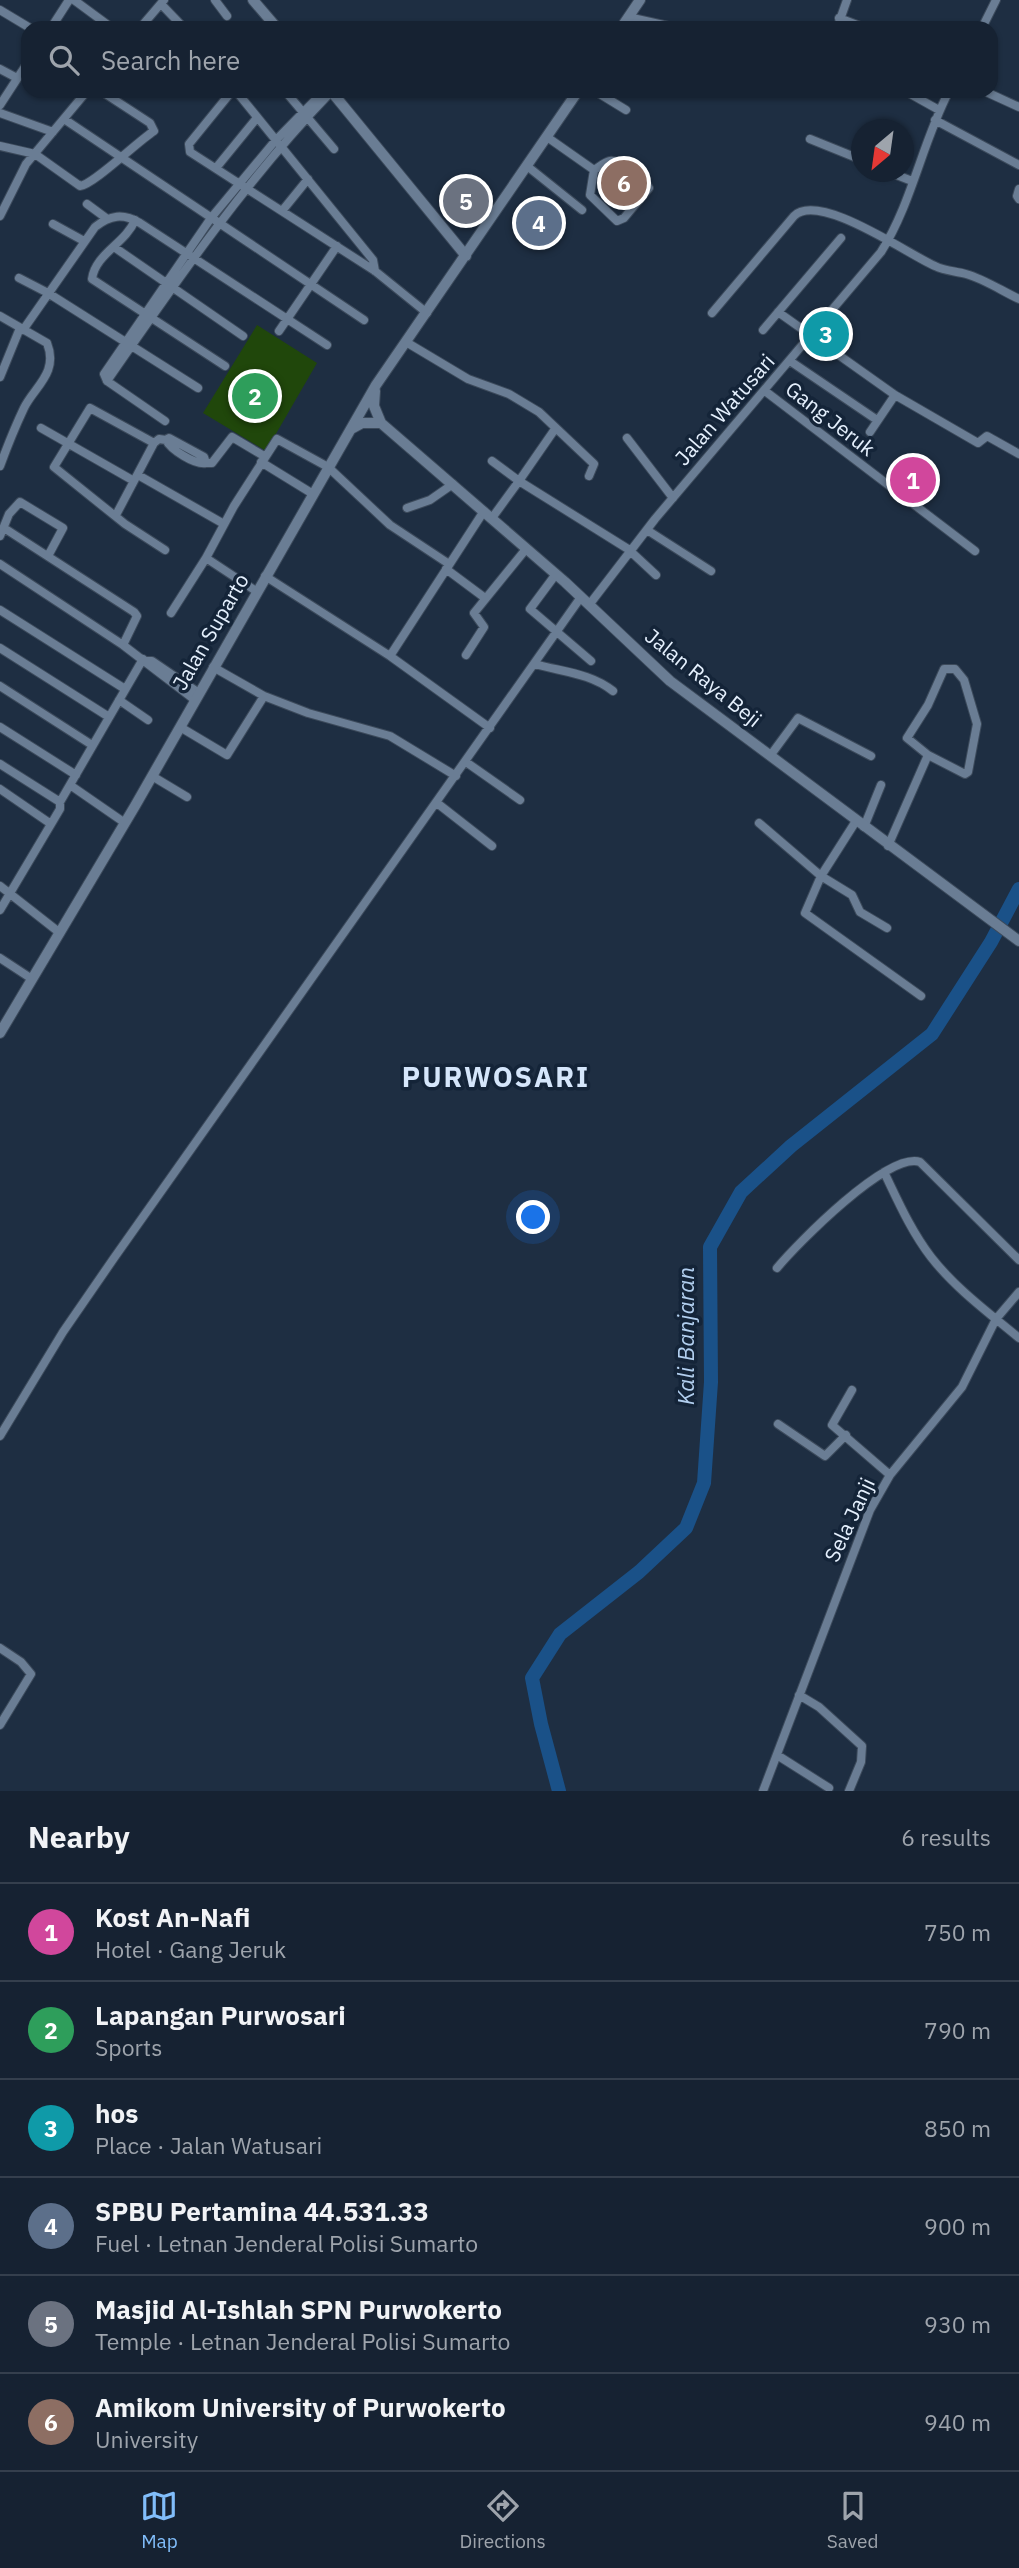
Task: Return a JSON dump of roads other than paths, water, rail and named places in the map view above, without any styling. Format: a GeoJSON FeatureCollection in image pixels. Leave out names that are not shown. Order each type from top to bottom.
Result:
{"type":"FeatureCollection","features":[{"type":"Feature","properties":{"kind":"street"},"geometry":{"type":"LineString","coordinates":[[56,21],[72,0],[102,21]]}},
{"type":"Feature","properties":{"kind":"street"},"geometry":{"type":"LineString","coordinates":[[215,0],[227,16]]}},
{"type":"Feature","properties":{"kind":"street"},"geometry":{"type":"LineString","coordinates":[[253,0],[270,21]]}},
{"type":"Feature","properties":{"kind":"street"},"geometry":{"type":"LineString","coordinates":[[626,21],[640,0]]}},
{"type":"Feature","properties":{"kind":"street"},"geometry":{"type":"LineString","coordinates":[[838,21],[847,0]]}},
{"type":"Feature","properties":{"kind":"street"},"geometry":{"type":"LineString","coordinates":[[986,21],[996,0]]}},
{"type":"Feature","properties":{"kind":"street"},"geometry":{"type":"LineString","coordinates":[[146,21],[163,2],[178,21]]}},
{"type":"Feature","properties":{"kind":"street"},"geometry":{"type":"LineString","coordinates":[[0,10],[21,23]]}},
{"type":"Feature","properties":{"kind":"street"},"geometry":{"type":"LineString","coordinates":[[628,18],[643,21]]}},
{"type":"Feature","properties":{"kind":"street"},"geometry":{"type":"LineString","coordinates":[[839,18],[847,21]]}},
{"type":"Feature","properties":{"kind":"street"},"geometry":{"type":"LineString","coordinates":[[0,69],[17,78]]}},
{"type":"Feature","properties":{"kind":"street"},"geometry":{"type":"LineString","coordinates":[[0,105],[21,72]]}},
{"type":"Feature","properties":{"kind":"street"},"geometry":{"type":"LineString","coordinates":[[998,97],[1019,107]]}},
{"type":"Feature","properties":{"kind":"street"},"geometry":{"type":"LineString","coordinates":[[0,216],[2,201],[18,176],[81,98]]}},
{"type":"Feature","properties":{"kind":"street"},"geometry":{"type":"LineString","coordinates":[[0,146],[35,154],[80,186],[85,186],[154,131],[154,127],[111,98]]}},
{"type":"Feature","properties":{"kind":"street"},"geometry":{"type":"LineString","coordinates":[[228,98],[187,148],[375,271],[427,313]]}},
{"type":"Feature","properties":{"kind":"street"},"geometry":{"type":"LineString","coordinates":[[240,98],[309,179],[373,260],[375,271]]}},
{"type":"Feature","properties":{"kind":"street"},"geometry":{"type":"LineString","coordinates":[[291,98],[334,149]]}},
{"type":"Feature","properties":{"kind":"street"},"geometry":{"type":"LineString","coordinates":[[305,115],[318,98]]}},
{"type":"Feature","properties":{"kind":"street"},"geometry":{"type":"LineString","coordinates":[[165,421],[107,381],[215,220],[277,144],[323,98]]}},
{"type":"Feature","properties":{"kind":"street"},"geometry":{"type":"LineString","coordinates":[[337,98],[466,256]]}},
{"type":"Feature","properties":{"kind":"street","name":"Jalan Suparto"},"geometry":{"type":"LineString","coordinates":[[2,1027],[125,823],[376,385],[573,98]]}},
{"type":"Feature","properties":{"kind":"street"},"geometry":{"type":"LineString","coordinates":[[606,98],[626,110]]}},
{"type":"Feature","properties":{"kind":"street"},"geometry":{"type":"LineString","coordinates":[[918,98],[939,110]]}},
{"type":"Feature","properties":{"kind":"street","name":"Jalan Watusari"},"geometry":{"type":"LineString","coordinates":[[914,176],[945,98]]}},
{"type":"Feature","properties":{"kind":"street"},"geometry":{"type":"LineString","coordinates":[[0,113],[53,132]]}},
{"type":"Feature","properties":{"kind":"street"},"geometry":{"type":"LineString","coordinates":[[64,119],[364,320]]}},
{"type":"Feature","properties":{"kind":"street"},"geometry":{"type":"LineString","coordinates":[[216,168],[256,119]]}},
{"type":"Feature","properties":{"kind":"street"},"geometry":{"type":"LineString","coordinates":[[935,120],[1019,165]]}},
{"type":"Feature","properties":{"kind":"street"},"geometry":{"type":"LineString","coordinates":[[547,137],[594,170]]}},
{"type":"Feature","properties":{"kind":"street"},"geometry":{"type":"LineString","coordinates":[[810,139],[851,156]]}},
{"type":"Feature","properties":{"kind":"street"},"geometry":{"type":"LineString","coordinates":[[610,161],[617,162],[646,182],[649,188],[624,218],[617,220],[590,195],[594,170],[610,161]]}},
{"type":"Feature","properties":{"kind":"street"},"geometry":{"type":"LineString","coordinates":[[527,166],[582,210]]}},
{"type":"Feature","properties":{"kind":"street"},"geometry":{"type":"LineString","coordinates":[[282,211],[309,179]]}},
{"type":"Feature","properties":{"kind":"street","name":"Jalan Watusari"},"geometry":{"type":"LineString","coordinates":[[0,1436],[63,1332],[114,1258],[558,631],[765,391],[889,239],[912,182]]}},
{"type":"Feature","properties":{"kind":"street"},"geometry":{"type":"LineString","coordinates":[[1019,189],[1019,199]]}},
{"type":"Feature","properties":{"kind":"street"},"geometry":{"type":"LineString","coordinates":[[87,204],[106,218]]}},
{"type":"Feature","properties":{"kind":"street"},"geometry":{"type":"LineString","coordinates":[[712,313],[798,212],[811,211],[840,217],[889,239],[918,259],[942,270],[968,274],[1019,299]]}},
{"type":"Feature","properties":{"kind":"street"},"geometry":{"type":"LineString","coordinates":[[0,377],[22,329],[84,241],[106,218],[122,216],[135,220],[327,345]]}},
{"type":"Feature","properties":{"kind":"street"},"geometry":{"type":"LineString","coordinates":[[135,220],[128,235],[105,255],[92,279],[225,366]]}},
{"type":"Feature","properties":{"kind":"street"},"geometry":{"type":"LineString","coordinates":[[53,223],[84,241]]}},
{"type":"Feature","properties":{"kind":"street"},"geometry":{"type":"LineString","coordinates":[[764,330],[841,238]]}},
{"type":"Feature","properties":{"kind":"street"},"geometry":{"type":"LineString","coordinates":[[279,331],[337,246]]}},
{"type":"Feature","properties":{"kind":"street"},"geometry":{"type":"LineString","coordinates":[[114,247],[243,336]]}},
{"type":"Feature","properties":{"kind":"street"},"geometry":{"type":"LineString","coordinates":[[19,278],[48,293],[198,388]]}},
{"type":"Feature","properties":{"kind":"street"},"geometry":{"type":"LineString","coordinates":[[778,312],[895,395],[974,441],[979,443],[987,436],[1019,454]]}},
{"type":"Feature","properties":{"kind":"street"},"geometry":{"type":"LineString","coordinates":[[0,316],[47,343],[49,360],[41,388],[25,405],[4,446],[0,466]]}},
{"type":"Feature","properties":{"kind":"street"},"geometry":{"type":"LineString","coordinates":[[406,342],[468,379],[520,400],[539,411],[594,464],[589,476]]}},
{"type":"Feature","properties":{"kind":"street"},"geometry":{"type":"LineString","coordinates":[[790,361],[877,420]]}},
{"type":"Feature","properties":{"kind":"street"},"geometry":{"type":"LineString","coordinates":[[348,432],[362,423],[381,423],[374,406],[376,385]]}},
{"type":"Feature","properties":{"kind":"street","name":"Gang Jeruk"},"geometry":{"type":"LineString","coordinates":[[765,391],[975,551]]}},
{"type":"Feature","properties":{"kind":"street"},"geometry":{"type":"LineString","coordinates":[[870,432],[895,395]]}},
{"type":"Feature","properties":{"kind":"street"},"geometry":{"type":"LineString","coordinates":[[154,443],[93,408],[68,443],[55,469],[125,524],[165,550]]}},
{"type":"Feature","properties":{"kind":"street","name":"Jalan Raya Beji"},"geometry":{"type":"LineString","coordinates":[[381,423],[556,575],[670,681],[1019,941]]}},
{"type":"Feature","properties":{"kind":"street"},"geometry":{"type":"LineString","coordinates":[[41,428],[224,524]]}},
{"type":"Feature","properties":{"kind":"street"},"geometry":{"type":"LineString","coordinates":[[390,656],[448,567],[488,515],[519,481],[555,429]]}},
{"type":"Feature","properties":{"kind":"street"},"geometry":{"type":"LineString","coordinates":[[116,515],[154,443],[159,439],[166,440],[170,446],[199,464],[212,463],[232,436],[313,494]]}},
{"type":"Feature","properties":{"kind":"street"},"geometry":{"type":"LineString","coordinates":[[627,438],[673,498]]}},
{"type":"Feature","properties":{"kind":"street"},"geometry":{"type":"LineString","coordinates":[[171,614],[262,459],[278,439],[328,467],[390,524],[485,598]]}},
{"type":"Feature","properties":{"kind":"street"},"geometry":{"type":"LineString","coordinates":[[492,461],[629,551],[656,575]]}},
{"type":"Feature","properties":{"kind":"street"},"geometry":{"type":"LineString","coordinates":[[407,508],[430,500],[453,484]]}},
{"type":"Feature","properties":{"kind":"street"},"geometry":{"type":"LineString","coordinates":[[48,556],[63,532],[56,523],[18,502],[2,532],[48,556],[134,612],[137,616],[136,622],[123,645]]}},
{"type":"Feature","properties":{"kind":"street"},"geometry":{"type":"LineString","coordinates":[[647,530],[711,571]]}},
{"type":"Feature","properties":{"kind":"street"},"geometry":{"type":"LineString","coordinates":[[466,655],[484,626],[474,613],[526,549]]}},
{"type":"Feature","properties":{"kind":"street"},"geometry":{"type":"LineString","coordinates":[[206,558],[256,591]]}},
{"type":"Feature","properties":{"kind":"street"},"geometry":{"type":"LineString","coordinates":[[0,564],[123,645],[144,660],[149,667],[197,696]]}},
{"type":"Feature","properties":{"kind":"street"},"geometry":{"type":"LineString","coordinates":[[556,575],[530,609],[591,662]]}},
{"type":"Feature","properties":{"kind":"street"},"geometry":{"type":"LineString","coordinates":[[265,576],[390,656],[490,728]]}},
{"type":"Feature","properties":{"kind":"street"},"geometry":{"type":"LineString","coordinates":[[0,610],[125,689]]}},
{"type":"Feature","properties":{"kind":"street"},"geometry":{"type":"LineString","coordinates":[[0,648],[109,718]]}},
{"type":"Feature","properties":{"kind":"street"},"geometry":{"type":"LineString","coordinates":[[0,910],[60,809],[60,802],[92,745],[144,660]]}},
{"type":"Feature","properties":{"kind":"street"},"geometry":{"type":"LineString","coordinates":[[535,664],[562,673],[589,676],[613,691]]}},
{"type":"Feature","properties":{"kind":"street"},"geometry":{"type":"LineString","coordinates":[[214,667],[264,696],[308,713],[380,732],[456,776]]}},
{"type":"Feature","properties":{"kind":"street"},"geometry":{"type":"LineString","coordinates":[[944,669],[955,669],[964,680],[977,724],[968,772],[965,774],[928,755],[907,738],[928,705],[944,669]]}},
{"type":"Feature","properties":{"kind":"street"},"geometry":{"type":"LineString","coordinates":[[0,686],[92,745]]}},
{"type":"Feature","properties":{"kind":"street"},"geometry":{"type":"LineString","coordinates":[[180,727],[227,755],[264,696]]}},
{"type":"Feature","properties":{"kind":"street"},"geometry":{"type":"LineString","coordinates":[[119,700],[148,720]]}},
{"type":"Feature","properties":{"kind":"street"},"geometry":{"type":"LineString","coordinates":[[770,756],[798,718],[870,756]]}},
{"type":"Feature","properties":{"kind":"street"},"geometry":{"type":"LineString","coordinates":[[0,727],[76,775]]}},
{"type":"Feature","properties":{"kind":"street"},"geometry":{"type":"LineString","coordinates":[[888,846],[928,755]]}},
{"type":"Feature","properties":{"kind":"street"},"geometry":{"type":"LineString","coordinates":[[466,762],[520,800]]}},
{"type":"Feature","properties":{"kind":"street"},"geometry":{"type":"LineString","coordinates":[[0,764],[60,802]]}},
{"type":"Feature","properties":{"kind":"street"},"geometry":{"type":"LineString","coordinates":[[152,776],[187,797]]}},
{"type":"Feature","properties":{"kind":"street"},"geometry":{"type":"LineString","coordinates":[[70,785],[125,823]]}},
{"type":"Feature","properties":{"kind":"street"},"geometry":{"type":"LineString","coordinates":[[881,785],[860,824],[821,876],[805,913],[922,996]]}},
{"type":"Feature","properties":{"kind":"street"},"geometry":{"type":"LineString","coordinates":[[0,789],[51,824]]}},
{"type":"Feature","properties":{"kind":"street"},"geometry":{"type":"LineString","coordinates":[[437,803],[492,846]]}},
{"type":"Feature","properties":{"kind":"street"},"geometry":{"type":"LineString","coordinates":[[759,823],[821,876],[852,895],[858,910],[887,928]]}},
{"type":"Feature","properties":{"kind":"street"},"geometry":{"type":"LineString","coordinates":[[0,886],[60,933]]}},
{"type":"Feature","properties":{"kind":"street"},"geometry":{"type":"LineString","coordinates":[[0,958],[32,979]]}},
{"type":"Feature","properties":{"kind":"street"},"geometry":{"type":"LineString","coordinates":[[778,1268],[836,1207],[884,1172],[909,1161],[920,1162],[1019,1260]]}},
{"type":"Feature","properties":{"kind":"street"},"geometry":{"type":"LineString","coordinates":[[884,1172],[908,1221],[933,1261],[1019,1338]]}},
{"type":"Feature","properties":{"kind":"street","name":"Sela Janji"},"geometry":{"type":"LineString","coordinates":[[763,1791],[857,1537],[890,1475],[958,1394],[971,1373],[996,1319],[1019,1292]]}},
{"type":"Feature","properties":{"kind":"street"},"geometry":{"type":"LineString","coordinates":[[852,1390],[832,1425],[890,1475]]}},
{"type":"Feature","properties":{"kind":"street"},"geometry":{"type":"LineString","coordinates":[[778,1424],[825,1457],[846,1435]]}},
{"type":"Feature","properties":{"kind":"street"},"geometry":{"type":"LineString","coordinates":[[0,1648],[30,1670],[31,1674],[0,1725]]}},
{"type":"Feature","properties":{"kind":"street"},"geometry":{"type":"LineString","coordinates":[[799,1695],[819,1707],[862,1746],[861,1762],[849,1791]]}},
{"type":"Feature","properties":{"kind":"street"},"geometry":{"type":"LineString","coordinates":[[777,1755],[829,1788]]}},
{"type":"Feature","properties":{"kind":"waterway","name":"Kali Banjaran"},"geometry":{"type":"LineString","coordinates":[[559,1791],[532,1678],[560,1634],[639,1572],[686,1528],[704,1483],[711,1382],[710,1247],[741,1192],[791,1146],[932,1034],[991,942],[1019,889]]}},
{"type":"Feature","properties":{"kind":"place","name":"Amikom University of Purwokerto"},"geometry":{"type":"Point","coordinates":[624,183]}},
{"type":"Feature","properties":{"kind":"place","name":"Masjid Al-Ishlah SPN Purwokerto"},"geometry":{"type":"Point","coordinates":[466,201]}},
{"type":"Feature","properties":{"kind":"place","name":"SPBU Pertamina 44.531.33"},"geometry":{"type":"Point","coordinates":[539,223]}},
{"type":"Feature","properties":{"kind":"place","name":"hos"},"geometry":{"type":"Point","coordinates":[826,334]}},
{"type":"Feature","properties":{"kind":"place","name":"Lapangan Purwosari"},"geometry":{"type":"Point","coordinates":[255,396]}},
{"type":"Feature","properties":{"kind":"place","name":"Kost An-Nafi"},"geometry":{"type":"Point","coordinates":[913,480]}},
{"type":"Feature","properties":{"kind":"district","name":"PURWOSARI"},"geometry":{"type":"Point","coordinates":[496,1077]}}]}
